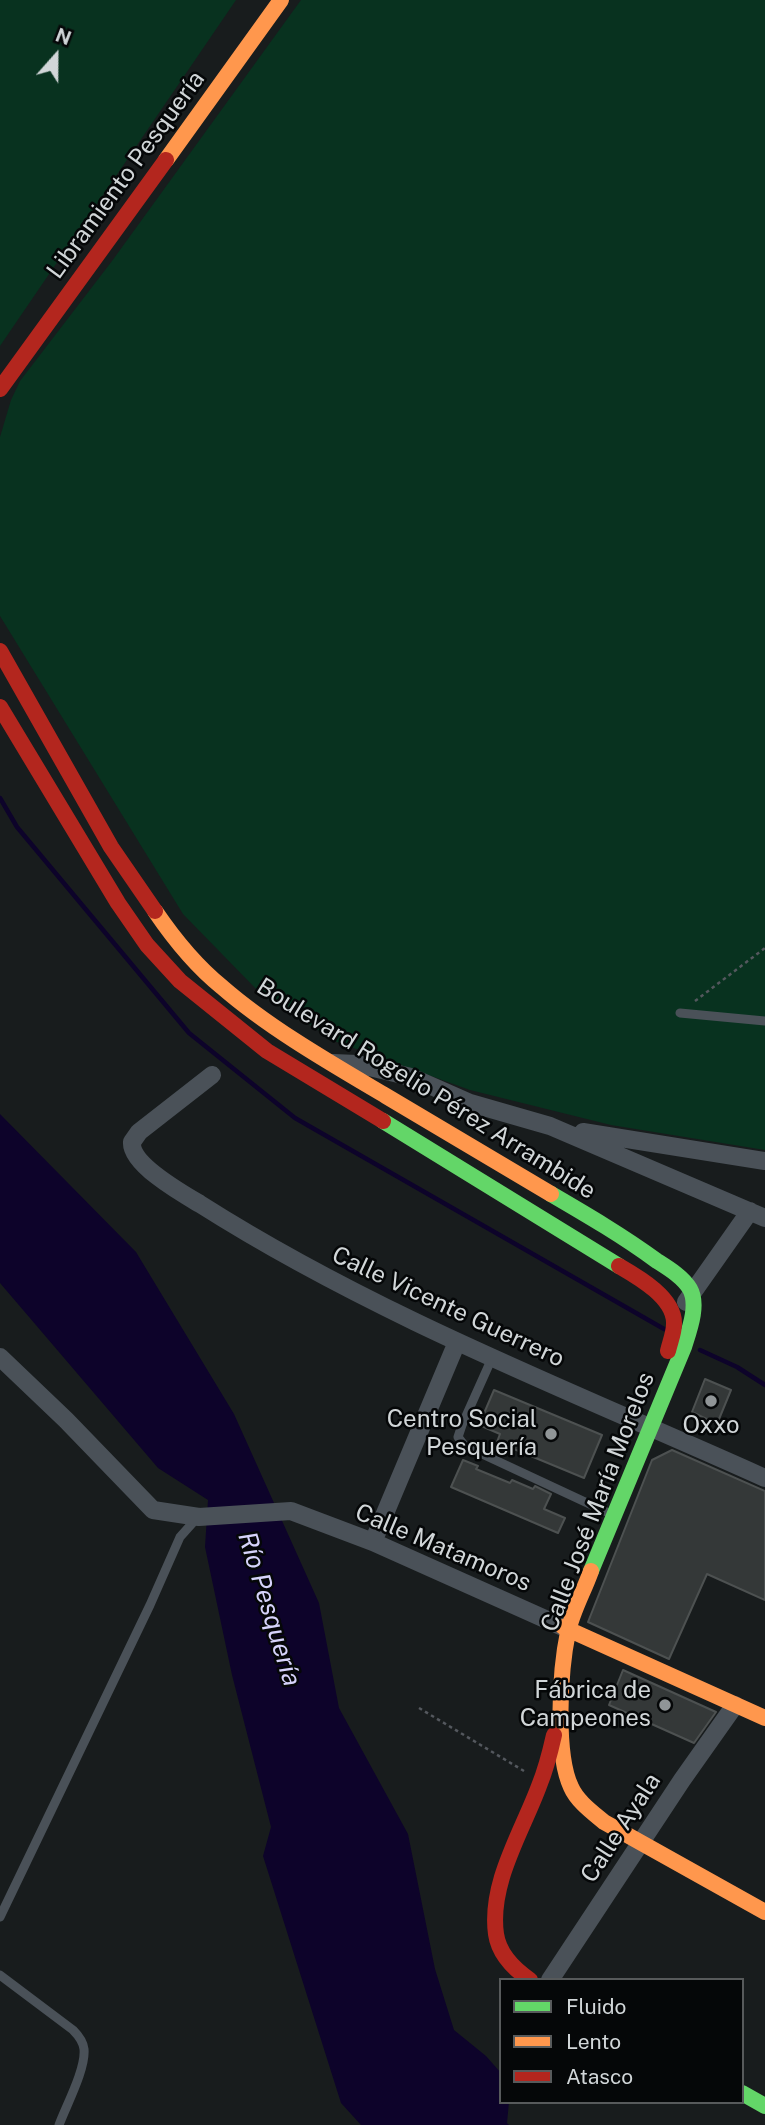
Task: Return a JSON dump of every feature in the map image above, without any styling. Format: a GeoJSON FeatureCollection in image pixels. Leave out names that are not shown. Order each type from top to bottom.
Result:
{"type":"FeatureCollection","features":[{"type":"Feature","properties":{"kind":"main road","name":"Libramiento Pesquería"},"geometry":{"type":"LineString","coordinates":[[3,382],[281,0]]}},
{"type":"Feature","properties":{"kind":"main road"},"geometry":{"type":"LineString","coordinates":[[0,410],[3,382]]}},
{"type":"Feature","properties":{"kind":"main road","name":"Boulevard Rogelio Pérez Arrambide"},"geometry":{"type":"LineString","coordinates":[[0,651],[111,847],[172,935],[222,987],[247,1007],[331,1063],[629,1240],[677,1275],[690,1289],[692,1297]]}},
{"type":"Feature","properties":{"kind":"main road","name":"Boulevard Rogelio Pérez Arrambide"},"geometry":{"type":"LineString","coordinates":[[0,707],[118,903],[147,945],[180,981],[267,1051],[631,1272],[659,1293],[673,1316]]}},
{"type":"Feature","properties":{"kind":"main road"},"geometry":{"type":"LineString","coordinates":[[317,1083],[331,1063]]}},
{"type":"Feature","properties":{"kind":"main road","name":"Calle José María Morelos"},"geometry":{"type":"LineString","coordinates":[[692,1297],[692,1320],[684,1347],[646,1424],[566,1629],[561,1755],[567,1779],[578,1798],[592,1813],[639,1844],[765,1912]]}},
{"type":"Feature","properties":{"kind":"main road"},"geometry":{"type":"LineString","coordinates":[[646,1424],[671,1340],[673,1316]]}},
{"type":"Feature","properties":{"kind":"main road"},"geometry":{"type":"LineString","coordinates":[[527,1978],[505,1958],[495,1926],[503,1877],[541,1782],[554,1740],[555,1698],[566,1629]]}},
{"type":"Feature","properties":{"kind":"main road","name":"Calle Matamoros"},"geometry":{"type":"LineString","coordinates":[[566,1629],[765,1718]]}},
{"type":"Feature","properties":{"kind":"main road"},"geometry":{"type":"LineString","coordinates":[[744,2095],[765,2106]]}},
{"type":"Feature","properties":{"kind":"street"},"geometry":{"type":"LineString","coordinates":[[331,1063],[357,1064],[415,1078],[470,1104],[555,1128],[765,1161]]}},
{"type":"Feature","properties":{"kind":"street","name":"Calle Vicente Guerrero"},"geometry":{"type":"LineString","coordinates":[[212,1075],[139,1132],[131,1146],[143,1164],[176,1189],[333,1283],[492,1358],[765,1478]]}},
{"type":"Feature","properties":{"kind":"street"},"geometry":{"type":"LineString","coordinates":[[555,1128],[758,1214],[692,1297],[673,1316]]}},
{"type":"Feature","properties":{"kind":"street"},"geometry":{"type":"LineString","coordinates":[[373,1542],[457,1342]]}},
{"type":"Feature","properties":{"kind":"street"},"geometry":{"type":"LineString","coordinates":[[0,1357],[66,1420],[153,1510],[199,1517]]}},
{"type":"Feature","properties":{"kind":"street","name":"Calle Matamoros"},"geometry":{"type":"LineString","coordinates":[[199,1517],[291,1511],[373,1542],[566,1629]]}},
{"type":"Feature","properties":{"kind":"street","name":"Calle Ayala"},"geometry":{"type":"LineString","coordinates":[[551,1978],[735,1705]]}},
{"type":"Feature","properties":{"kind":"lane"},"geometry":{"type":"LineString","coordinates":[[680,1013],[765,1021]]}},
{"type":"Feature","properties":{"kind":"lane"},"geometry":{"type":"LineString","coordinates":[[492,1358],[458,1437],[465,1446],[610,1514]]}},
{"type":"Feature","properties":{"kind":"lane"},"geometry":{"type":"LineString","coordinates":[[0,1917],[144,1618],[180,1537],[199,1517]]}},
{"type":"Feature","properties":{"kind":"lane"},"geometry":{"type":"LineString","coordinates":[[0,1975],[73,2030],[81,2039],[84,2051],[82,2062],[59,2125]]}},
{"type":"Feature","properties":{"kind":"path"},"geometry":{"type":"LineString","coordinates":[[680,1013],[765,948]]}},
{"type":"Feature","properties":{"kind":"path"},"geometry":{"type":"LineString","coordinates":[[419,1708],[541,1782]]}},
{"type":"Feature","properties":{"kind":"green space"},"geometry":{"type":"Polygon","coordinates":[[[0,0],[236,0],[0,346],[0,0]]]}},
{"type":"Feature","properties":{"kind":"green space"},"geometry":{"type":"Polygon","coordinates":[[[301,0],[765,0],[765,1150],[611,1125],[470,1090],[337,1042],[261,994],[183,914],[0,616],[0,437],[20,381],[112,261],[301,0]]]}},
{"type":"Feature","properties":{"kind":"water","name":"Río Pesquería"},"geometry":{"type":"Polygon","coordinates":[[[0,1114],[136,1252],[234,1414],[319,1603],[339,1708],[408,1834],[435,1969],[454,2030],[486,2056],[499,2071],[499,2104],[509,2104],[509,2125],[361,2125],[341,2103],[263,1856],[271,1827],[232,1675],[205,1547],[208,1500],[158,1468],[0,1283],[0,1114]]]}},
{"type":"Feature","properties":{"kind":"building","name":"Oxxo"},"geometry":{"type":"Polygon","coordinates":[[[705,1379],[731,1390],[717,1424],[692,1412],[705,1379]]]}},
{"type":"Feature","properties":{"kind":"building","name":"Centro Social Pesquería"},"geometry":{"type":"Polygon","coordinates":[[[494,1390],[602,1435],[584,1478],[497,1442],[500,1434],[479,1425],[494,1390]]]}},
{"type":"Feature","properties":{"kind":"building"},"geometry":{"type":"Polygon","coordinates":[[[672,1450],[765,1491],[765,1600],[707,1574],[669,1659],[588,1622],[652,1460],[672,1450]]]}},
{"type":"Feature","properties":{"kind":"building"},"geometry":{"type":"Polygon","coordinates":[[[463,1460],[478,1466],[476,1469],[510,1483],[512,1480],[533,1489],[535,1486],[551,1494],[544,1509],[565,1518],[558,1533],[451,1487],[463,1460]]]}},
{"type":"Feature","properties":{"kind":"building","name":"Fábrica de Campeones"},"geometry":{"type":"Polygon","coordinates":[[[623,1670],[716,1712],[694,1743],[609,1705],[623,1670]]]}},
{"type":"Feature","properties":{"kind":"waterway"},"geometry":{"type":"LineString","coordinates":[[0,798],[17,827],[189,1033],[295,1118],[664,1329]]}},
{"type":"Feature","properties":{"kind":"waterway"},"geometry":{"type":"LineString","coordinates":[[700,1350],[737,1367],[765,1385]]}},
{"type":"Feature","properties":{"kind":"traffic: fast"},"geometry":{"type":"LineString","coordinates":[[383,1121],[619,1266]]}},
{"type":"Feature","properties":{"kind":"traffic: fast"},"geometry":{"type":"LineString","coordinates":[[551,1194],[618,1234],[675,1273],[690,1289],[694,1303],[684,1347],[591,1571]]}},
{"type":"Feature","properties":{"kind":"traffic: fast"},"geometry":{"type":"LineString","coordinates":[[744,2094],[765,2106]]}},
{"type":"Feature","properties":{"kind":"traffic: slow"},"geometry":{"type":"LineString","coordinates":[[166,160],[281,0]]}},
{"type":"Feature","properties":{"kind":"traffic: slow"},"geometry":{"type":"LineString","coordinates":[[155,911],[203,970],[260,1017],[323,1058],[551,1194]]}},
{"type":"Feature","properties":{"kind":"traffic: slow"},"geometry":{"type":"LineString","coordinates":[[591,1571],[570,1624],[563,1667],[561,1733],[566,1772],[571,1787],[581,1802],[604,1822],[765,1912]]}},
{"type":"Feature","properties":{"kind":"traffic: slow"},"geometry":{"type":"LineString","coordinates":[[563,1627],[765,1718]]}},
{"type":"Feature","properties":{"kind":"traffic: jam"},"geometry":{"type":"LineString","coordinates":[[0,389],[166,160]]}},
{"type":"Feature","properties":{"kind":"traffic: jam"},"geometry":{"type":"LineString","coordinates":[[0,651],[111,847],[155,911]]}},
{"type":"Feature","properties":{"kind":"traffic: jam"},"geometry":{"type":"LineString","coordinates":[[0,707],[118,903],[147,945],[180,981],[267,1051],[383,1121]]}},
{"type":"Feature","properties":{"kind":"traffic: jam"},"geometry":{"type":"LineString","coordinates":[[619,1266],[654,1289],[673,1314],[673,1334],[668,1351]]}},
{"type":"Feature","properties":{"kind":"traffic: jam"},"geometry":{"type":"LineString","coordinates":[[528,1978],[513,1966],[500,1948],[496,1934],[497,1896],[508,1858],[548,1761],[554,1735]]}},
{"type":"Feature","properties":{"kind":"place","name":"Oxxo"},"geometry":{"type":"Point","coordinates":[711,1401]}},
{"type":"Feature","properties":{"kind":"place","name":"Centro Social Pesquería"},"geometry":{"type":"Point","coordinates":[551,1434]}},
{"type":"Feature","properties":{"kind":"place","name":"Fábrica de Campeones"},"geometry":{"type":"Point","coordinates":[665,1705]}}]}
